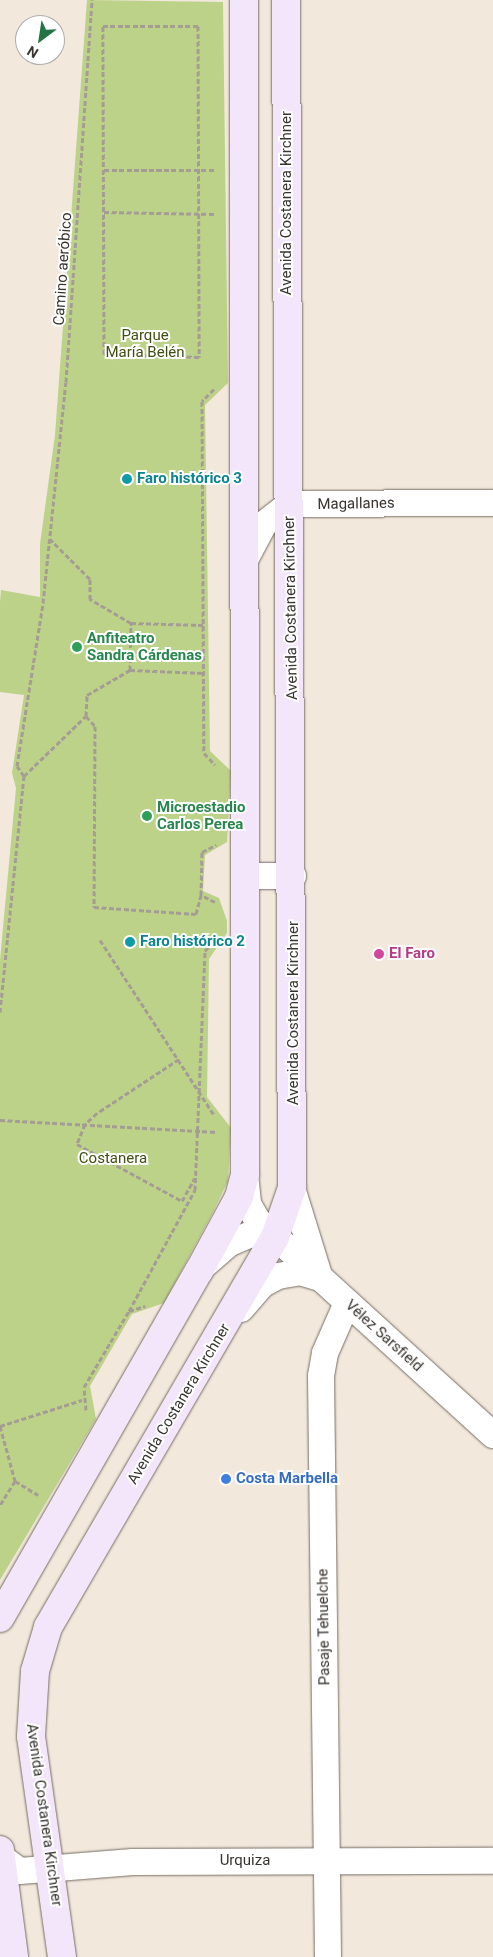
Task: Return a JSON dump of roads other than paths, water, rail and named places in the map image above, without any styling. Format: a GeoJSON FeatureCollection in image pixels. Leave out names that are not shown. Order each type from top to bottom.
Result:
{"type":"FeatureCollection","features":[{"type":"Feature","properties":{"kind":"street"},"geometry":{"type":"LineString","coordinates":[[0,1618],[199,1271],[239,1197],[245,1174],[248,876],[244,0]]}},
{"type":"Feature","properties":{"kind":"street","name":"Avenida Costanera Kirchner"},"geometry":{"type":"LineString","coordinates":[[62,1957],[31,1710],[35,1671],[48,1627],[225,1326],[275,1237],[292,1188],[293,876],[286,0]]}},
{"type":"Feature","properties":{"kind":"street","name":"Magallanes"},"geometry":{"type":"LineString","coordinates":[[290,504],[493,502]]}},
{"type":"Feature","properties":{"kind":"street"},"geometry":{"type":"LineString","coordinates":[[246,558],[264,524],[290,504]]}},
{"type":"Feature","properties":{"kind":"street"},"geometry":{"type":"LineString","coordinates":[[248,876],[293,876]]}},
{"type":"Feature","properties":{"kind":"street","name":"Vélez Sarsfield"},"geometry":{"type":"LineString","coordinates":[[245,1174],[248,1204],[258,1221],[493,1435]]}},
{"type":"Feature","properties":{"kind":"street"},"geometry":{"type":"LineString","coordinates":[[292,1188],[320,1278]]}},
{"type":"Feature","properties":{"kind":"street"},"geometry":{"type":"LineString","coordinates":[[199,1271],[244,1237],[266,1233],[275,1237]]}},
{"type":"Feature","properties":{"kind":"street"},"geometry":{"type":"LineString","coordinates":[[225,1326],[263,1284],[278,1276],[300,1272],[320,1278]]}},
{"type":"Feature","properties":{"kind":"street","name":"Pasaje Tehuelche"},"geometry":{"type":"LineString","coordinates":[[328,1957],[322,1376],[324,1353],[347,1303]]}},
{"type":"Feature","properties":{"kind":"street"},"geometry":{"type":"LineString","coordinates":[[1,1854],[14,1957]]}},
{"type":"Feature","properties":{"kind":"street","name":"Urquiza"},"geometry":{"type":"LineString","coordinates":[[1,1854],[20,1871],[133,1862],[493,1861]]}},
{"type":"Feature","properties":{"kind":"place","name":"Faro histórico 3"},"geometry":{"type":"Point","coordinates":[127,479]}},
{"type":"Feature","properties":{"kind":"place","name":"Anfiteatro Sandra Cárdenas"},"geometry":{"type":"Point","coordinates":[77,647]}},
{"type":"Feature","properties":{"kind":"place","name":"Microestadio Carlos Perea"},"geometry":{"type":"Point","coordinates":[147,816]}},
{"type":"Feature","properties":{"kind":"place","name":"Faro histórico 2"},"geometry":{"type":"Point","coordinates":[130,942]}},
{"type":"Feature","properties":{"kind":"place","name":"El Faro"},"geometry":{"type":"Point","coordinates":[379,954]}},
{"type":"Feature","properties":{"kind":"place","name":"Costa Marbella"},"geometry":{"type":"Point","coordinates":[226,1479]}},
{"type":"Feature","properties":{"kind":"park label","name":"Parque María Belén"},"geometry":{"type":"Point","coordinates":[145,344]}},
{"type":"Feature","properties":{"kind":"park label","name":"Costanera"},"geometry":{"type":"Point","coordinates":[113,1159]}}]}
